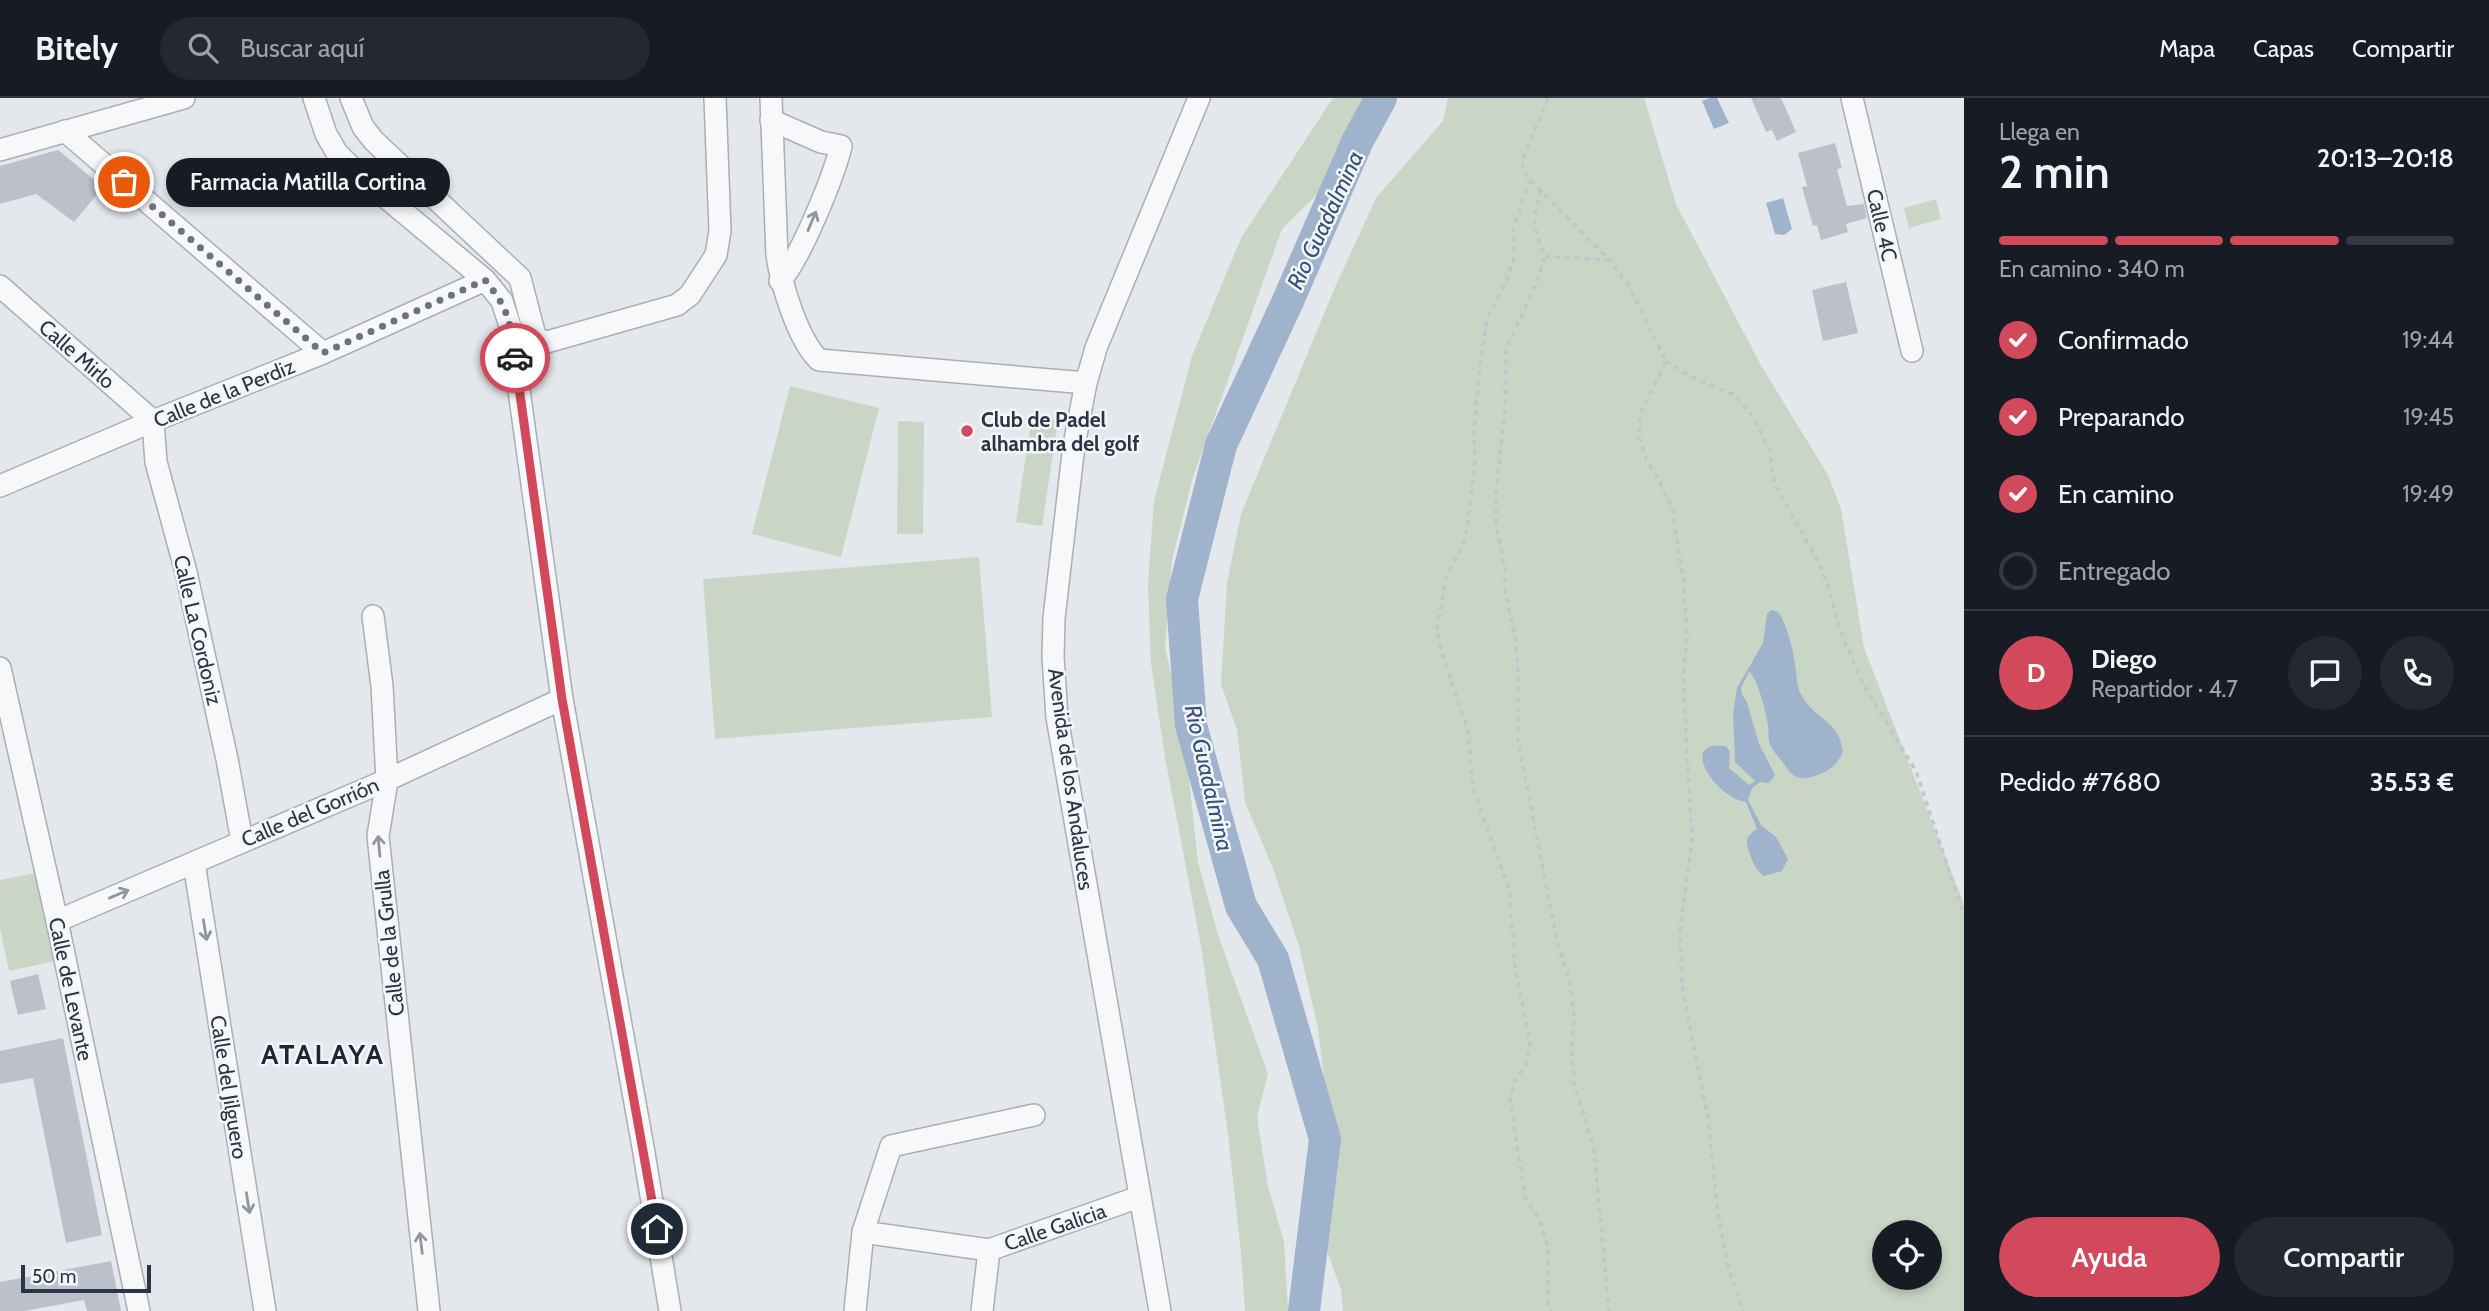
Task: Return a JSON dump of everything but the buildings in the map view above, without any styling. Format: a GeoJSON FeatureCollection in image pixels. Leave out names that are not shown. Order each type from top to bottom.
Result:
{"type":"FeatureCollection","features":[{"type":"Feature","properties":{"kind":"street"},"geometry":{"type":"LineString","coordinates":[[0,150],[184,98]]}},
{"type":"Feature","properties":{"kind":"street"},"geometry":{"type":"LineString","coordinates":[[314,98],[323,126],[337,153],[360,176],[485,280],[502,301],[510,326],[562,699],[670,1311]]}},
{"type":"Feature","properties":{"kind":"street"},"geometry":{"type":"LineString","coordinates":[[351,98],[363,127],[374,141],[520,278],[534,332],[538,340],[547,342],[677,305],[690,295],[716,255],[720,231],[715,98]]}},
{"type":"Feature","properties":{"kind":"street"},"geometry":{"type":"LineString","coordinates":[[771,98],[776,255],[780,281],[809,351],[819,360],[1086,383]]}},
{"type":"Feature","properties":{"kind":"street","name":"Avenida de los Andaluces"},"geometry":{"type":"LineString","coordinates":[[1160,1311],[1057,717],[1053,657],[1054,618],[1074,445],[1086,383],[1096,348],[1199,98]]}},
{"type":"Feature","properties":{"kind":"street","name":"Calle 4C"},"geometry":{"type":"LineString","coordinates":[[1852,98],[1912,351]]}},
{"type":"Feature","properties":{"kind":"street"},"geometry":{"type":"LineString","coordinates":[[771,120],[821,142],[841,146],[795,261],[780,281]]}},
{"type":"Feature","properties":{"kind":"street"},"geometry":{"type":"LineString","coordinates":[[65,131],[323,353]]}},
{"type":"Feature","properties":{"kind":"street","name":"Calle de la Perdiz"},"geometry":{"type":"LineString","coordinates":[[0,486],[323,353],[485,280]]}},
{"type":"Feature","properties":{"kind":"street","name":"Calle Mirlo"},"geometry":{"type":"LineString","coordinates":[[0,286],[153,421]]}},
{"type":"Feature","properties":{"kind":"street","name":"Calle La Cordoniz"},"geometry":{"type":"LineString","coordinates":[[153,421],[156,462],[186,572],[242,841]]}},
{"type":"Feature","properties":{"kind":"street","name":"Calle de la Grulla"},"geometry":{"type":"LineString","coordinates":[[373,616],[382,686],[387,780],[378,836],[429,1311]]}},
{"type":"Feature","properties":{"kind":"street","name":"Calle de Levante"},"geometry":{"type":"LineString","coordinates":[[0,668],[57,921],[139,1311]]}},
{"type":"Feature","properties":{"kind":"street","name":"Calle del Gorrión"},"geometry":{"type":"LineString","coordinates":[[57,921],[387,780],[562,699]]}},
{"type":"Feature","properties":{"kind":"street","name":"Calle del Jilguero"},"geometry":{"type":"LineString","coordinates":[[194,863],[265,1311]]}},
{"type":"Feature","properties":{"kind":"street"},"geometry":{"type":"LineString","coordinates":[[855,1311],[863,1232],[891,1146],[1034,1115]]}},
{"type":"Feature","properties":{"kind":"street","name":"Calle Galicia"},"geometry":{"type":"LineString","coordinates":[[982,1311],[989,1250],[1139,1197]]}},
{"type":"Feature","properties":{"kind":"street"},"geometry":{"type":"LineString","coordinates":[[863,1232],[989,1250]]}},
{"type":"Feature","properties":{"kind":"path"},"geometry":{"type":"LineString","coordinates":[[1548,98],[1522,160],[1523,168],[1530,180],[1609,260],[1630,288],[1665,361],[1692,377],[1735,395],[1754,418],[1770,452],[1774,483],[1819,563],[1829,588],[1839,628],[1861,682],[1916,771],[1964,916]]}},
{"type":"Feature","properties":{"kind":"path"},"geometry":{"type":"LineString","coordinates":[[1530,180],[1513,229],[1513,261],[1506,282],[1487,318],[1479,374],[1474,431],[1475,463],[1467,528],[1464,542],[1446,578],[1437,628],[1441,650],[1471,743],[1469,765],[1473,789],[1508,889],[1515,968],[1530,1045],[1526,1064],[1516,1080],[1510,1099],[1525,1198],[1539,1219],[1548,1246],[1548,1305],[1551,1311]]}},
{"type":"Feature","properties":{"kind":"path"},"geometry":{"type":"LineString","coordinates":[[1541,190],[1533,216],[1536,237],[1545,256],[1538,279],[1506,349],[1505,411],[1496,490],[1496,525],[1505,568],[1507,603],[1516,636],[1518,741],[1557,940],[1570,983],[1574,1013],[1573,1074],[1594,1149],[1609,1311]]}},
{"type":"Feature","properties":{"kind":"path"},"geometry":{"type":"LineString","coordinates":[[1545,256],[1609,260]]}},
{"type":"Feature","properties":{"kind":"path"},"geometry":{"type":"LineString","coordinates":[[1665,361],[1640,414],[1639,437],[1647,462],[1657,476],[1672,508],[1684,584],[1687,638],[1683,677],[1692,841],[1680,929],[1682,986],[1703,1092],[1718,1215],[1729,1269],[1743,1311]]}},
{"type":"Feature","properties":{"kind":"green space"},"geometry":{"type":"Polygon","coordinates":[[[1333,98],[1379,98],[1358,154],[1282,229],[1193,477],[1172,560],[1165,648],[1183,724],[1198,862],[1218,935],[1268,1074],[1257,1117],[1268,1186],[1284,1242],[1288,1311],[1245,1311],[1228,1134],[1201,946],[1165,757],[1151,663],[1148,584],[1154,501],[1192,356],[1241,238],[1333,98]]]}},
{"type":"Feature","properties":{"kind":"green space"},"geometry":{"type":"Polygon","coordinates":[[[1448,98],[1644,98],[1676,204],[1762,367],[1828,475],[1841,509],[1864,648],[1964,904],[1964,1311],[1343,1311],[1341,1290],[1327,1250],[1332,1181],[1318,1028],[1299,946],[1272,866],[1245,802],[1237,730],[1221,684],[1227,583],[1241,514],[1336,285],[1376,198],[1443,121],[1448,98]]]}},
{"type":"Feature","properties":{"kind":"green space"},"geometry":{"type":"Polygon","coordinates":[[[1936,199],[1941,219],[1909,228],[1904,208],[1936,199]]]}},
{"type":"Feature","properties":{"kind":"green space"},"geometry":{"type":"Polygon","coordinates":[[[790,386],[879,408],[841,557],[752,534],[790,386]]]}},
{"type":"Feature","properties":{"kind":"green space"},"geometry":{"type":"Polygon","coordinates":[[[1032,416],[1058,420],[1042,526],[1016,522],[1032,416]]]}},
{"type":"Feature","properties":{"kind":"green space"},"geometry":{"type":"Polygon","coordinates":[[[898,421],[924,422],[923,534],[897,534],[898,421]]]}},
{"type":"Feature","properties":{"kind":"green space"},"geometry":{"type":"Polygon","coordinates":[[[979,557],[992,717],[715,739],[703,579],[979,557]]]}},
{"type":"Feature","properties":{"kind":"green space"},"geometry":{"type":"Polygon","coordinates":[[[36,873],[55,961],[9,971],[0,928],[0,880],[36,873]]]}},
{"type":"Feature","properties":{"kind":"water"},"geometry":{"type":"Polygon","coordinates":[[[1717,98],[1729,123],[1714,129],[1702,101],[1717,98]]]}},
{"type":"Feature","properties":{"kind":"water"},"geometry":{"type":"Polygon","coordinates":[[[1783,198],[1792,229],[1784,235],[1775,234],[1766,203],[1783,198]]]}},
{"type":"Feature","properties":{"kind":"water"},"geometry":{"type":"Polygon","coordinates":[[[1771,610],[1778,612],[1787,630],[1800,692],[1814,711],[1837,733],[1843,752],[1835,764],[1820,774],[1799,778],[1791,773],[1770,745],[1764,705],[1749,672],[1741,688],[1742,695],[1747,702],[1759,744],[1775,775],[1769,783],[1760,782],[1752,788],[1748,800],[1761,825],[1776,837],[1788,859],[1782,871],[1764,876],[1755,866],[1749,851],[1748,838],[1757,829],[1746,802],[1723,791],[1713,781],[1702,760],[1704,751],[1711,746],[1726,746],[1730,752],[1729,768],[1749,785],[1755,781],[1735,762],[1733,713],[1737,688],[1763,643],[1767,614],[1771,610]]]}},
{"type":"Feature","properties":{"kind":"waterway","name":"Rio Guadalmina"},"geometry":{"type":"LineString","coordinates":[[1304,1311],[1325,1139],[1273,959],[1241,906],[1191,725],[1182,599],[1221,445],[1358,140],[1381,98]]}},
{"type":"Feature","properties":{"kind":"way so far"},"geometry":{"type":"LineString","coordinates":[[124,182],[323,353],[485,280],[502,301],[510,326],[515,358]]}},
{"type":"Feature","properties":{"kind":"place","name":"Farmacia Matilla Cortina"},"geometry":{"type":"Point","coordinates":[124,182]}},
{"type":"Feature","properties":{"kind":"place","name":"Club de Padel alhambra del golf"},"geometry":{"type":"Point","coordinates":[967,431]}},
{"type":"Feature","properties":{"kind":"district","name":"ATALAYA"},"geometry":{"type":"Point","coordinates":[323,1054]}},
{"type":"Feature","properties":{"kind":"route"},"geometry":{"type":"LineString","coordinates":[[515,358],[562,699],[657,1229]]}}]}
